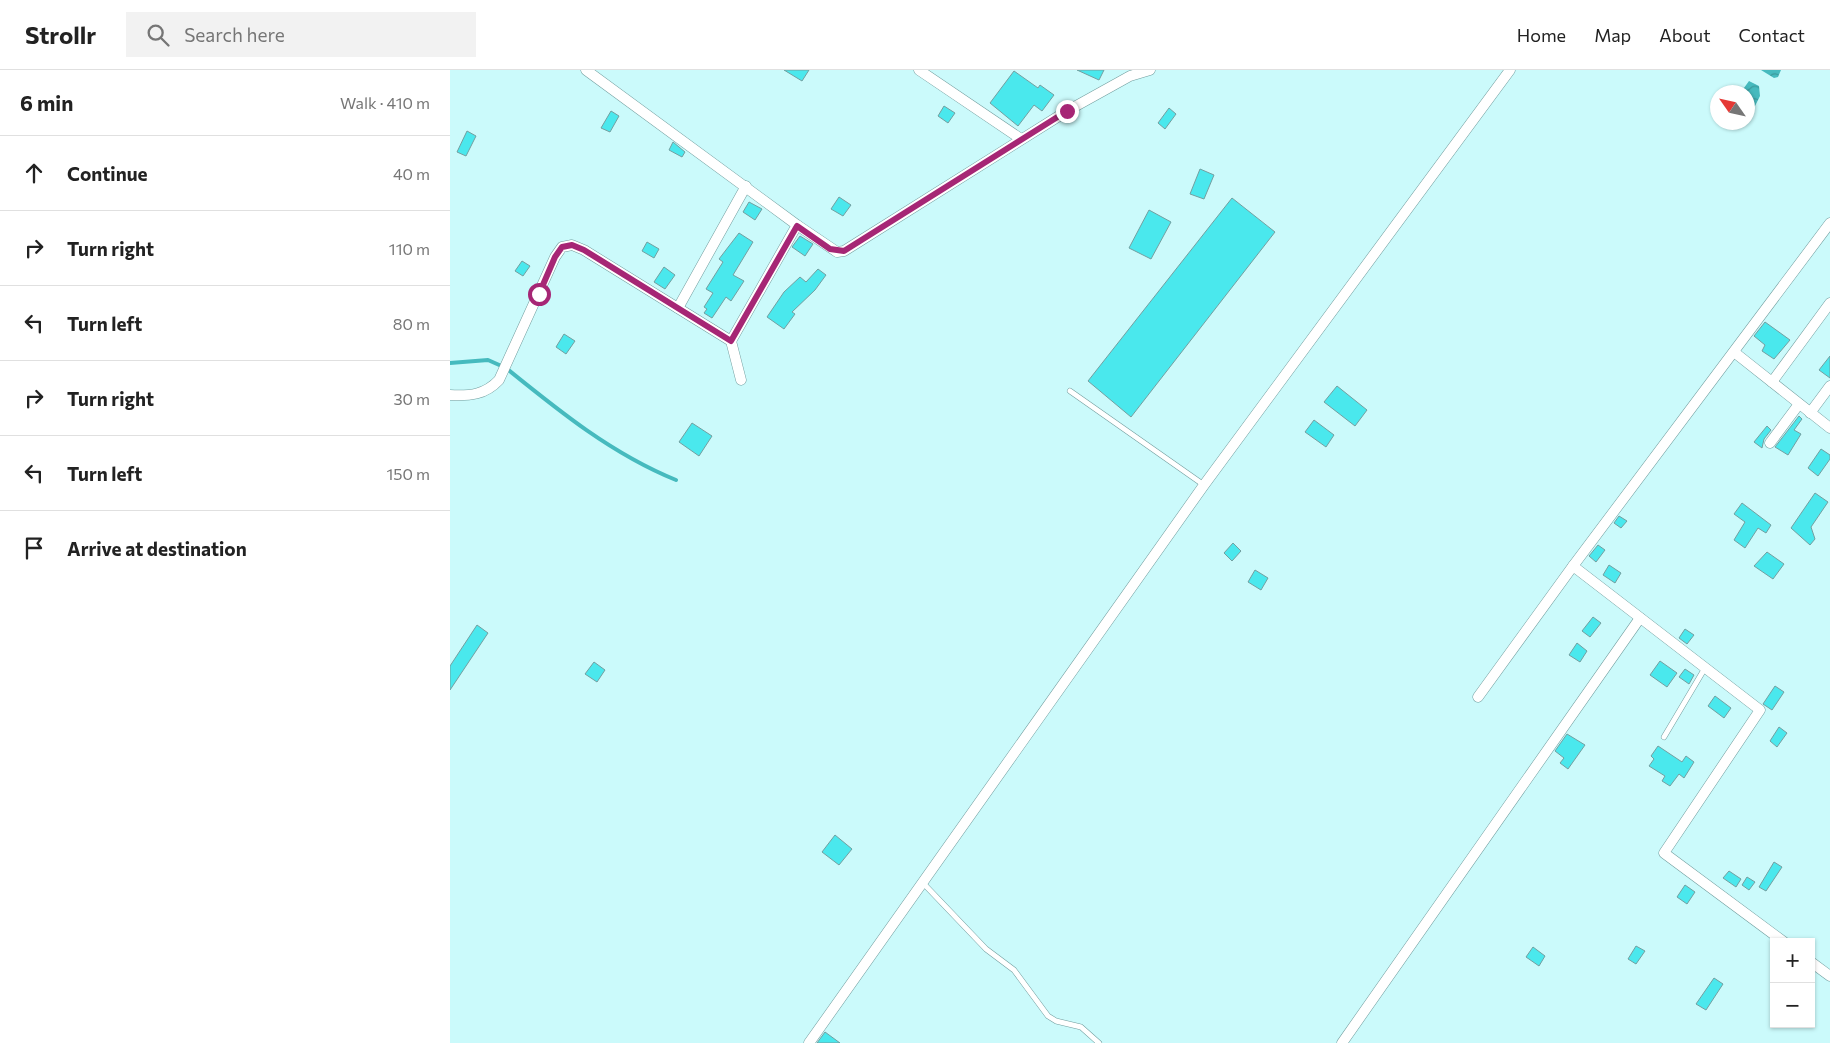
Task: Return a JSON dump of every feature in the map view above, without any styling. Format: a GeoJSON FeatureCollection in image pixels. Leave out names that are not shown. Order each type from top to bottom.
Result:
{"type":"FeatureCollection","features":[{"type":"Feature","properties":{"kind":"street"},"geometry":{"type":"LineString","coordinates":[[586,70],[746,186],[797,226],[830,249],[844,251],[1021,139],[1130,73],[1150,70]]}},
{"type":"Feature","properties":{"kind":"street"},"geometry":{"type":"LineString","coordinates":[[919,70],[1021,139]]}},
{"type":"Feature","properties":{"kind":"street"},"geometry":{"type":"LineString","coordinates":[[810,1043],[1204,485],[1510,70]]}},
{"type":"Feature","properties":{"kind":"street"},"geometry":{"type":"LineString","coordinates":[[678,308],[746,186]]}},
{"type":"Feature","properties":{"kind":"street"},"geometry":{"type":"LineString","coordinates":[[1478,697],[1573,566],[1830,223]]}},
{"type":"Feature","properties":{"kind":"street"},"geometry":{"type":"LineString","coordinates":[[731,341],[797,226]]}},
{"type":"Feature","properties":{"kind":"street"},"geometry":{"type":"LineString","coordinates":[[450,395],[478,394],[492,388],[499,380],[555,257],[562,247],[572,245],[584,250],[731,341],[741,380]]}},
{"type":"Feature","properties":{"kind":"street"},"geometry":{"type":"LineString","coordinates":[[1772,382],[1830,303]]}},
{"type":"Feature","properties":{"kind":"street"},"geometry":{"type":"LineString","coordinates":[[1734,352],[1830,428]]}},
{"type":"Feature","properties":{"kind":"street"},"geometry":{"type":"LineString","coordinates":[[1810,412],[1830,386]]}},
{"type":"Feature","properties":{"kind":"street"},"geometry":{"type":"LineString","coordinates":[[1770,443],[1799,404]]}},
{"type":"Feature","properties":{"kind":"street"},"geometry":{"type":"LineString","coordinates":[[1573,566],[1760,710],[1664,853],[1779,938]]}},
{"type":"Feature","properties":{"kind":"street"},"geometry":{"type":"LineString","coordinates":[[1342,1043],[1640,618]]}},
{"type":"Feature","properties":{"kind":"street"},"geometry":{"type":"LineString","coordinates":[[1815,965],[1830,976]]}},
{"type":"Feature","properties":{"kind":"lane"},"geometry":{"type":"LineString","coordinates":[[1070,391],[1204,485]]}},
{"type":"Feature","properties":{"kind":"lane"},"geometry":{"type":"LineString","coordinates":[[1664,737],[1705,668]]}},
{"type":"Feature","properties":{"kind":"lane"},"geometry":{"type":"LineString","coordinates":[[922,883],[986,949],[1014,970],[1048,1016],[1056,1021],[1081,1027],[1099,1043]]}},
{"type":"Feature","properties":{"kind":"water"},"geometry":{"type":"Polygon","coordinates":[[[1761,70],[1781,70],[1778,77],[1774,78],[1761,70]]]}},
{"type":"Feature","properties":{"kind":"water"},"geometry":{"type":"Polygon","coordinates":[[[1749,81],[1759,86],[1760,96],[1755,106],[1755,85],[1746,85],[1749,81]]]}},
{"type":"Feature","properties":{"kind":"building"},"geometry":{"type":"Polygon","coordinates":[[[784,70],[809,70],[802,81],[784,70]]]}},
{"type":"Feature","properties":{"kind":"building"},"geometry":{"type":"Polygon","coordinates":[[[1077,70],[1104,70],[1099,80],[1077,70]]]}},
{"type":"Feature","properties":{"kind":"building"},"geometry":{"type":"Polygon","coordinates":[[[1014,71],[1038,88],[1040,85],[1054,95],[1042,111],[1034,105],[1018,126],[990,103],[1014,71]]]}},
{"type":"Feature","properties":{"kind":"building"},"geometry":{"type":"Polygon","coordinates":[[[944,106],[955,113],[948,123],[938,116],[944,106]]]}},
{"type":"Feature","properties":{"kind":"building"},"geometry":{"type":"Polygon","coordinates":[[[1169,108],[1176,114],[1165,129],[1158,123],[1169,108]]]}},
{"type":"Feature","properties":{"kind":"building"},"geometry":{"type":"Polygon","coordinates":[[[611,111],[619,116],[610,132],[601,128],[611,111]]]}},
{"type":"Feature","properties":{"kind":"building"},"geometry":{"type":"Polygon","coordinates":[[[467,131],[476,136],[466,156],[457,152],[467,131]]]}},
{"type":"Feature","properties":{"kind":"building"},"geometry":{"type":"Polygon","coordinates":[[[673,142],[685,152],[682,157],[669,150],[673,142]]]}},
{"type":"Feature","properties":{"kind":"building"},"geometry":{"type":"Polygon","coordinates":[[[1200,169],[1214,175],[1204,199],[1190,194],[1200,169]]]}},
{"type":"Feature","properties":{"kind":"building"},"geometry":{"type":"Polygon","coordinates":[[[839,197],[851,205],[843,216],[831,209],[839,197]]]}},
{"type":"Feature","properties":{"kind":"building"},"geometry":{"type":"Polygon","coordinates":[[[1232,198],[1275,232],[1131,417],[1088,381],[1232,198]]]}},
{"type":"Feature","properties":{"kind":"building"},"geometry":{"type":"Polygon","coordinates":[[[749,202],[762,209],[755,220],[743,212],[749,202]]]}},
{"type":"Feature","properties":{"kind":"building"},"geometry":{"type":"Polygon","coordinates":[[[1149,210],[1171,222],[1151,259],[1129,248],[1149,210]]]}},
{"type":"Feature","properties":{"kind":"building"},"geometry":{"type":"Polygon","coordinates":[[[739,233],[753,242],[733,275],[744,281],[731,301],[726,297],[712,318],[704,313],[707,309],[704,307],[713,293],[706,289],[723,262],[719,259],[739,233]]]}},
{"type":"Feature","properties":{"kind":"building"},"geometry":{"type":"Polygon","coordinates":[[[800,236],[813,244],[805,256],[792,247],[800,236]]]}},
{"type":"Feature","properties":{"kind":"building"},"geometry":{"type":"Polygon","coordinates":[[[647,242],[659,249],[654,258],[642,251],[647,242]]]}},
{"type":"Feature","properties":{"kind":"building"},"geometry":{"type":"Polygon","coordinates":[[[522,261],[530,266],[523,276],[515,271],[522,261]]]}},
{"type":"Feature","properties":{"kind":"building"},"geometry":{"type":"Polygon","coordinates":[[[664,267],[675,275],[665,289],[654,282],[664,267]]]}},
{"type":"Feature","properties":{"kind":"building"},"geometry":{"type":"Polygon","coordinates":[[[818,269],[826,275],[815,290],[792,312],[795,314],[784,329],[767,317],[784,292],[800,277],[806,282],[818,269]]]}},
{"type":"Feature","properties":{"kind":"building"},"geometry":{"type":"Polygon","coordinates":[[[1765,322],[1790,340],[1774,359],[1762,351],[1765,345],[1754,336],[1765,322]]]}},
{"type":"Feature","properties":{"kind":"building"},"geometry":{"type":"Polygon","coordinates":[[[564,334],[575,341],[566,354],[556,347],[564,334]]]}},
{"type":"Feature","properties":{"kind":"building"},"geometry":{"type":"Polygon","coordinates":[[[1830,356],[1830,378],[1819,370],[1830,356]]]}},
{"type":"Feature","properties":{"kind":"building"},"geometry":{"type":"Polygon","coordinates":[[[1337,386],[1367,410],[1355,426],[1324,402],[1337,386]]]}},
{"type":"Feature","properties":{"kind":"building"},"geometry":{"type":"Polygon","coordinates":[[[1799,416],[1802,419],[1794,430],[1801,434],[1788,455],[1775,447],[1799,416]]]}},
{"type":"Feature","properties":{"kind":"building"},"geometry":{"type":"Polygon","coordinates":[[[1314,420],[1334,435],[1326,447],[1305,432],[1314,420]]]}},
{"type":"Feature","properties":{"kind":"building"},"geometry":{"type":"Polygon","coordinates":[[[692,423],[712,436],[699,456],[679,442],[692,423]]]}},
{"type":"Feature","properties":{"kind":"building"},"geometry":{"type":"Polygon","coordinates":[[[1767,426],[1771,430],[1764,439],[1762,448],[1754,442],[1767,426]]]}},
{"type":"Feature","properties":{"kind":"building"},"geometry":{"type":"Polygon","coordinates":[[[1821,449],[1830,455],[1830,459],[1818,476],[1808,468],[1821,449]]]}},
{"type":"Feature","properties":{"kind":"building"},"geometry":{"type":"Polygon","coordinates":[[[1815,493],[1828,502],[1811,527],[1815,539],[1810,545],[1791,528],[1815,493]]]}},
{"type":"Feature","properties":{"kind":"building"},"geometry":{"type":"Polygon","coordinates":[[[1742,503],[1771,525],[1766,533],[1758,528],[1745,548],[1734,540],[1745,522],[1734,514],[1742,503]]]}},
{"type":"Feature","properties":{"kind":"building"},"geometry":{"type":"Polygon","coordinates":[[[1619,516],[1627,521],[1621,528],[1614,523],[1619,516]]]}},
{"type":"Feature","properties":{"kind":"building"},"geometry":{"type":"Polygon","coordinates":[[[1233,543],[1241,551],[1232,561],[1224,553],[1233,543]]]}},
{"type":"Feature","properties":{"kind":"building"},"geometry":{"type":"Polygon","coordinates":[[[1598,545],[1605,550],[1596,562],[1589,556],[1598,545]]]}},
{"type":"Feature","properties":{"kind":"building"},"geometry":{"type":"Polygon","coordinates":[[[1767,552],[1784,564],[1773,579],[1754,566],[1767,552]]]}},
{"type":"Feature","properties":{"kind":"building"},"geometry":{"type":"Polygon","coordinates":[[[1609,565],[1621,573],[1615,583],[1603,575],[1609,565]]]}},
{"type":"Feature","properties":{"kind":"building"},"geometry":{"type":"Polygon","coordinates":[[[1255,570],[1268,578],[1261,590],[1248,582],[1255,570]]]}},
{"type":"Feature","properties":{"kind":"building"},"geometry":{"type":"Polygon","coordinates":[[[1593,617],[1601,623],[1590,637],[1582,631],[1593,617]]]}},
{"type":"Feature","properties":{"kind":"building"},"geometry":{"type":"Polygon","coordinates":[[[477,625],[488,633],[450,690],[450,666],[477,625]]]}},
{"type":"Feature","properties":{"kind":"building"},"geometry":{"type":"Polygon","coordinates":[[[1685,629],[1694,635],[1687,644],[1679,638],[1685,629]]]}},
{"type":"Feature","properties":{"kind":"building"},"geometry":{"type":"Polygon","coordinates":[[[1577,643],[1587,651],[1580,662],[1569,655],[1577,643]]]}},
{"type":"Feature","properties":{"kind":"building"},"geometry":{"type":"Polygon","coordinates":[[[1660,661],[1677,673],[1667,687],[1650,675],[1660,661]]]}},
{"type":"Feature","properties":{"kind":"building"},"geometry":{"type":"Polygon","coordinates":[[[594,662],[605,670],[597,682],[585,674],[594,662]]]}},
{"type":"Feature","properties":{"kind":"building"},"geometry":{"type":"Polygon","coordinates":[[[1685,669],[1694,675],[1689,684],[1679,677],[1685,669]]]}},
{"type":"Feature","properties":{"kind":"building"},"geometry":{"type":"Polygon","coordinates":[[[1775,686],[1784,692],[1772,710],[1763,704],[1775,686]]]}},
{"type":"Feature","properties":{"kind":"building"},"geometry":{"type":"Polygon","coordinates":[[[1715,696],[1731,708],[1724,718],[1708,706],[1715,696]]]}},
{"type":"Feature","properties":{"kind":"building"},"geometry":{"type":"Polygon","coordinates":[[[1779,727],[1787,733],[1777,747],[1770,741],[1779,727]]]}},
{"type":"Feature","properties":{"kind":"building"},"geometry":{"type":"Polygon","coordinates":[[[1567,734],[1585,745],[1568,769],[1560,763],[1564,758],[1555,751],[1567,734]]]}},
{"type":"Feature","properties":{"kind":"building"},"geometry":{"type":"Polygon","coordinates":[[[1658,746],[1682,762],[1686,756],[1694,762],[1684,778],[1679,774],[1670,786],[1662,781],[1665,776],[1649,766],[1654,759],[1651,756],[1658,746]]]}},
{"type":"Feature","properties":{"kind":"building"},"geometry":{"type":"Polygon","coordinates":[[[835,835],[852,849],[839,865],[822,852],[835,835]]]}},
{"type":"Feature","properties":{"kind":"building"},"geometry":{"type":"Polygon","coordinates":[[[1774,862],[1782,867],[1766,891],[1759,887],[1774,862]]]}},
{"type":"Feature","properties":{"kind":"building"},"geometry":{"type":"Polygon","coordinates":[[[1729,871],[1741,879],[1736,887],[1723,878],[1729,871]]]}},
{"type":"Feature","properties":{"kind":"building"},"geometry":{"type":"Polygon","coordinates":[[[1747,877],[1755,882],[1749,890],[1742,885],[1747,877]]]}},
{"type":"Feature","properties":{"kind":"building"},"geometry":{"type":"Polygon","coordinates":[[[1685,885],[1695,892],[1687,904],[1677,897],[1685,885]]]}},
{"type":"Feature","properties":{"kind":"building"},"geometry":{"type":"Polygon","coordinates":[[[1636,946],[1645,951],[1636,964],[1628,959],[1636,946]]]}},
{"type":"Feature","properties":{"kind":"building"},"geometry":{"type":"Polygon","coordinates":[[[1533,947],[1545,956],[1539,966],[1526,957],[1533,947]]]}},
{"type":"Feature","properties":{"kind":"building"},"geometry":{"type":"Polygon","coordinates":[[[1714,978],[1723,984],[1706,1010],[1696,1004],[1714,978]]]}},
{"type":"Feature","properties":{"kind":"building"},"geometry":{"type":"Polygon","coordinates":[[[825,1032],[840,1043],[817,1043],[825,1032]]]}},
{"type":"Feature","properties":{"kind":"waterway"},"geometry":{"type":"LineString","coordinates":[[450,363],[488,360],[506,368],[566,415],[608,444],[630,458],[676,480]]}},
{"type":"Feature","properties":{"kind":"route"},"geometry":{"type":"LineString","coordinates":[[539,294],[555,257],[562,247],[572,245],[584,250],[731,341],[797,226],[830,249],[837,252],[844,251],[1067,111]]}}]}
